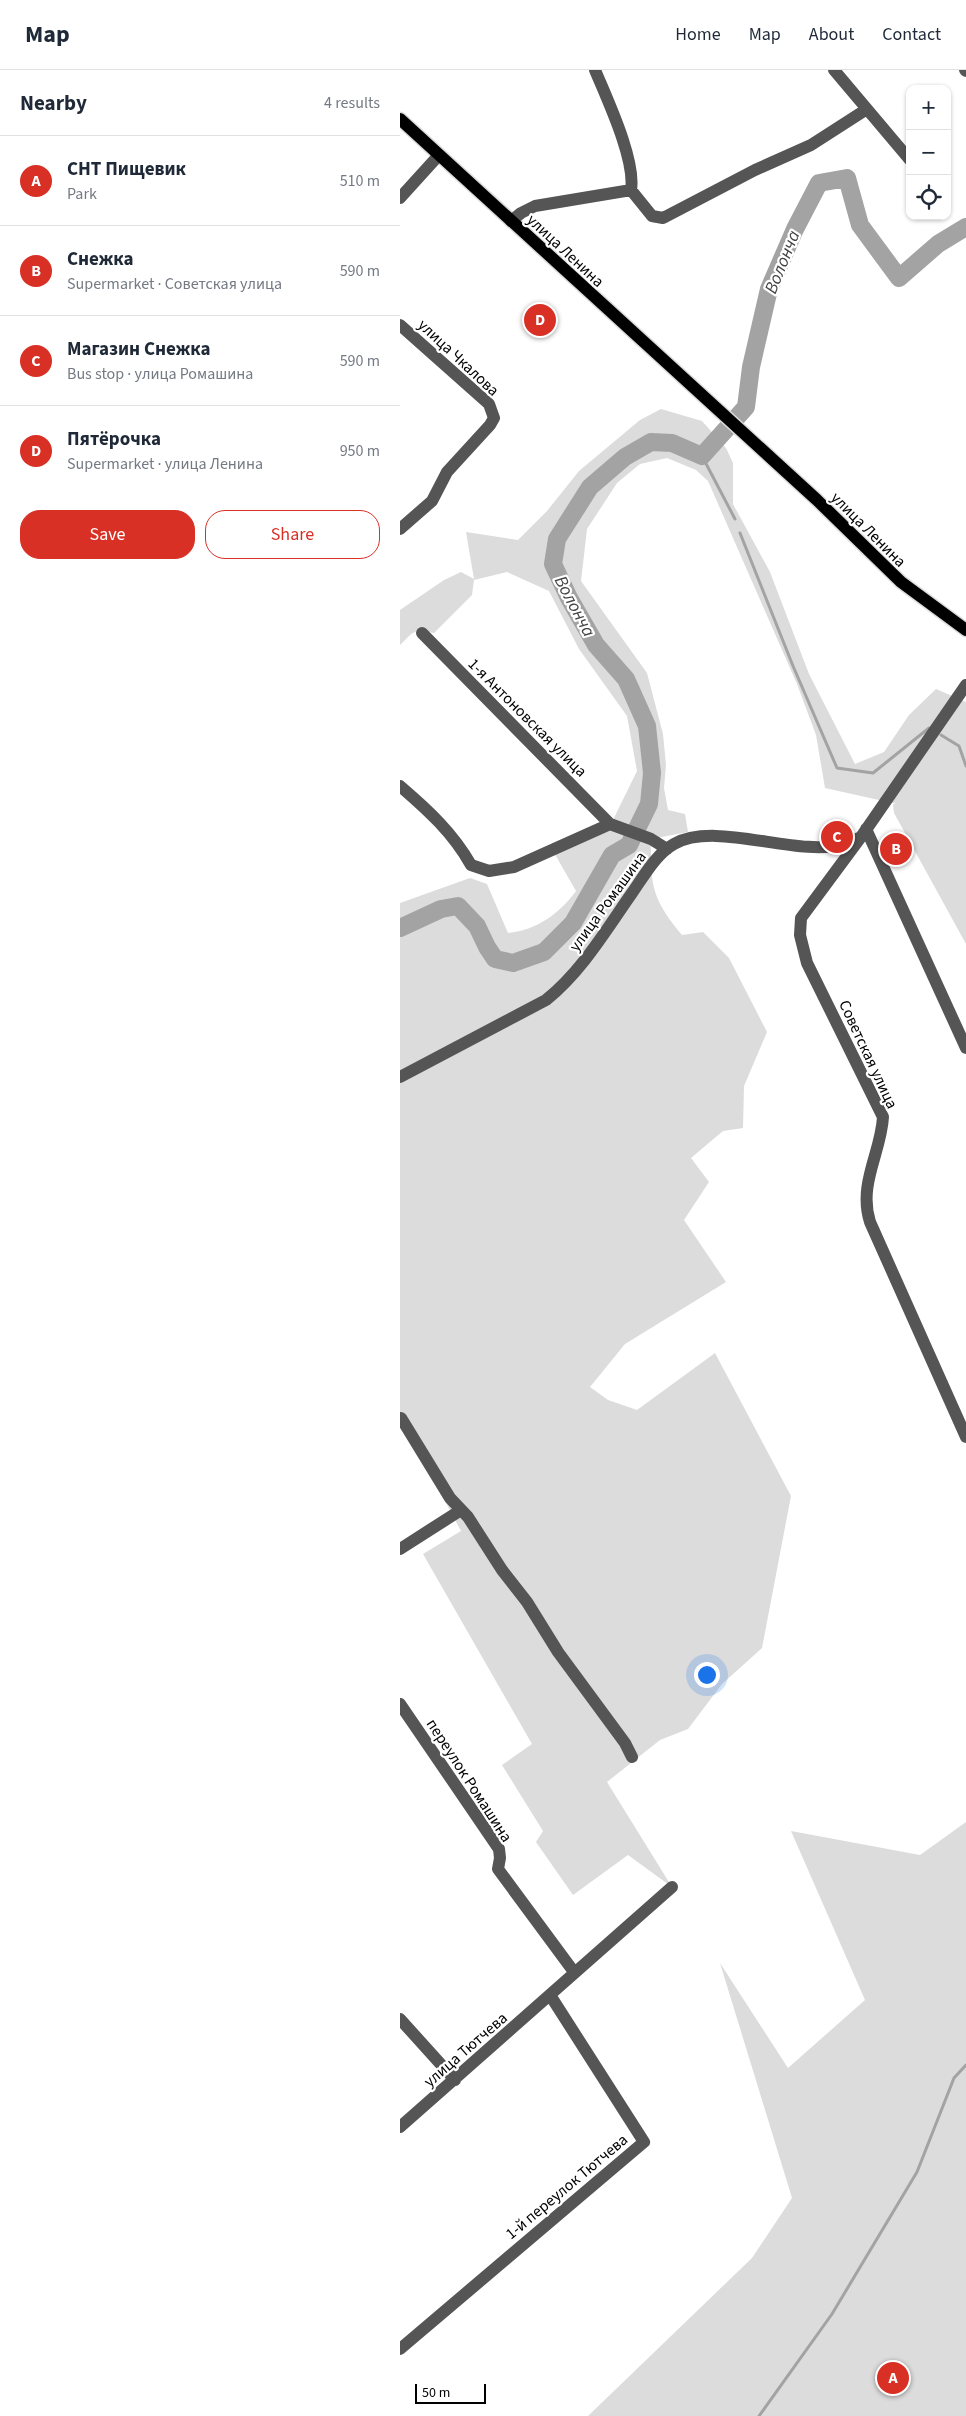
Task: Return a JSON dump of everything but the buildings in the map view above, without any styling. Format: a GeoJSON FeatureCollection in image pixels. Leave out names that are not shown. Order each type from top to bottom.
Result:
{"type":"FeatureCollection","features":[{"type":"Feature","properties":{"kind":"main road","name":"улица Ленина"},"geometry":{"type":"LineString","coordinates":[[400,119],[756,444],[901,582],[966,630]]}},
{"type":"Feature","properties":{"kind":"street"},"geometry":{"type":"LineString","coordinates":[[595,70],[610,106],[630,168],[633,180],[631,190]]}},
{"type":"Feature","properties":{"kind":"street"},"geometry":{"type":"LineString","coordinates":[[834,70],[906,155]]}},
{"type":"Feature","properties":{"kind":"street"},"geometry":{"type":"LineString","coordinates":[[631,190],[652,216],[663,218],[755,170],[811,144],[867,109]]}},
{"type":"Feature","properties":{"kind":"street"},"geometry":{"type":"LineString","coordinates":[[400,198],[439,155]]}},
{"type":"Feature","properties":{"kind":"street"},"geometry":{"type":"LineString","coordinates":[[511,221],[535,206],[631,190]]}},
{"type":"Feature","properties":{"kind":"street","name":"улица Чкалова"},"geometry":{"type":"LineString","coordinates":[[400,325],[489,404],[494,418],[490,425],[447,472],[432,501],[400,528]]}},
{"type":"Feature","properties":{"kind":"street","name":"1-я Антоновская улица"},"geometry":{"type":"LineString","coordinates":[[422,633],[610,824]]}},
{"type":"Feature","properties":{"kind":"street"},"geometry":{"type":"LineString","coordinates":[[966,685],[864,833],[966,1048]]}},
{"type":"Feature","properties":{"kind":"street"},"geometry":{"type":"LineString","coordinates":[[400,786],[423,805],[458,842],[472,865],[489,871],[514,867],[610,824],[636,833],[667,849]]}},
{"type":"Feature","properties":{"kind":"street","name":"улица Ромашина"},"geometry":{"type":"LineString","coordinates":[[400,1078],[546,1000],[559,990],[594,947],[650,867],[667,849],[686,839],[696,838],[736,838],[808,846],[843,845],[864,833]]}},
{"type":"Feature","properties":{"kind":"street","name":"Советская улица"},"geometry":{"type":"LineString","coordinates":[[864,833],[801,918],[800,935],[807,962],[883,1117],[883,1129],[866,1194],[870,1222],[966,1438]]}},
{"type":"Feature","properties":{"kind":"street"},"geometry":{"type":"LineString","coordinates":[[401,1418],[450,1498],[468,1517],[502,1570],[527,1602],[558,1652],[625,1743],[632,1756]]}},
{"type":"Feature","properties":{"kind":"street"},"geometry":{"type":"LineString","coordinates":[[400,1549],[461,1510]]}},
{"type":"Feature","properties":{"kind":"street","name":"переулок Ромашина"},"geometry":{"type":"LineString","coordinates":[[400,1704],[499,1849],[498,1869],[574,1972]]}},
{"type":"Feature","properties":{"kind":"street","name":"улица Тютчева"},"geometry":{"type":"LineString","coordinates":[[400,2126],[672,1886]]}},
{"type":"Feature","properties":{"kind":"street","name":"1-й переулок Тютчева"},"geometry":{"type":"LineString","coordinates":[[400,2350],[644,2142],[550,1995]]}},
{"type":"Feature","properties":{"kind":"street"},"geometry":{"type":"LineString","coordinates":[[401,2021],[454,2080]]}},
{"type":"Feature","properties":{"kind":"shaded area"},"geometry":{"type":"Polygon","coordinates":[[[661,409],[702,421],[726,448],[733,463],[733,504],[770,572],[809,674],[855,764],[884,752],[909,715],[936,689],[966,702],[966,944],[894,813],[893,804],[897,804],[825,788],[816,735],[797,684],[708,481],[696,470],[667,458],[640,464],[617,483],[587,529],[581,581],[647,673],[663,734],[666,765],[664,788],[668,810],[685,814],[688,832],[651,839],[652,880],[659,901],[682,935],[703,932],[729,958],[767,1032],[744,1086],[743,1128],[723,1131],[691,1158],[709,1182],[684,1220],[726,1282],[625,1344],[590,1387],[608,1400],[637,1410],[715,1353],[791,1496],[762,1648],[722,1684],[688,1729],[660,1740],[607,1782],[672,1887],[628,1855],[573,1895],[536,1842],[543,1831],[502,1765],[532,1744],[423,1554],[461,1531],[400,1418],[400,903],[470,878],[487,884],[508,933],[528,928],[546,920],[555,914],[576,891],[553,851],[611,824],[637,771],[627,716],[579,649],[549,591],[507,572],[474,580],[472,595],[434,633],[419,630],[411,634],[400,645],[400,610],[444,580],[461,572],[474,579],[466,532],[518,540],[547,511],[579,471],[640,420],[661,409]]]}},
{"type":"Feature","properties":{"kind":"shaded area"},"geometry":{"type":"Polygon","coordinates":[[[966,1822],[966,2416],[588,2416],[752,2258],[792,2198],[720,1963],[788,2068],[865,2000],[791,1831],[920,1855],[966,1822]]]}},
{"type":"Feature","properties":{"kind":"waterway","name":"Волонча"},"geometry":{"type":"LineString","coordinates":[[400,928],[441,909],[458,906],[477,926],[495,959],[513,963],[544,952],[573,923],[612,855],[629,845],[649,804],[652,773],[647,726],[626,679],[596,645],[569,598],[553,564],[557,539],[590,487],[625,457],[651,442],[672,443],[702,456],[746,407],[751,367],[769,289],[795,229],[819,183],[847,178],[860,225],[899,278],[938,244],[966,227]]}},
{"type":"Feature","properties":{"kind":"waterway"},"geometry":{"type":"LineString","coordinates":[[702,456],[735,519]]}},
{"type":"Feature","properties":{"kind":"waterway"},"geometry":{"type":"LineString","coordinates":[[740,533],[793,666],[837,768],[873,773],[929,728]]}},
{"type":"Feature","properties":{"kind":"waterway"},"geometry":{"type":"LineString","coordinates":[[941,735],[959,746],[966,766]]}},
{"type":"Feature","properties":{"kind":"waterway"},"geometry":{"type":"LineString","coordinates":[[759,2416],[832,2314],[917,2172],[954,2078],[966,2065]]}},
{"type":"Feature","properties":{"kind":"place","name":"Пятёрочка"},"geometry":{"type":"Point","coordinates":[540,320]}},
{"type":"Feature","properties":{"kind":"place","name":"Магазин Снежка"},"geometry":{"type":"Point","coordinates":[837,837]}},
{"type":"Feature","properties":{"kind":"place","name":"Снежка"},"geometry":{"type":"Point","coordinates":[896,849]}},
{"type":"Feature","properties":{"kind":"place","name":"СНТ Пищевик"},"geometry":{"type":"Point","coordinates":[893,2378]}}]}
